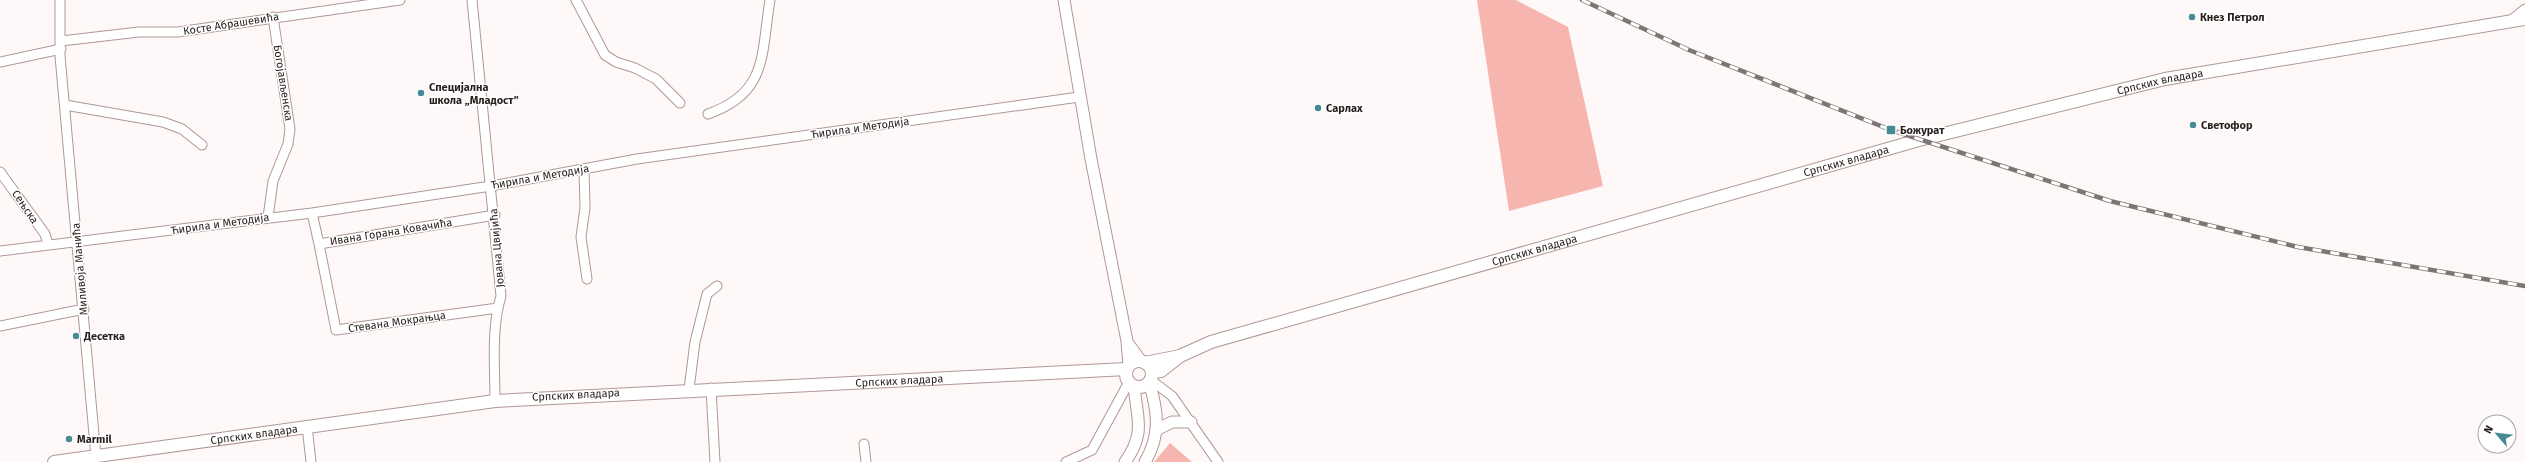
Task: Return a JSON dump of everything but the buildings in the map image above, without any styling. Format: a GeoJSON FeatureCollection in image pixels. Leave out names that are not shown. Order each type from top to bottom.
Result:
{"type":"FeatureCollection","features":[{"type":"Feature","properties":{"kind":"main road","name":"Српских владара"},"geometry":{"type":"LineString","coordinates":[[1148,372],[1161,371],[1180,356],[1211,342],[1919,140],[2165,79],[2525,19]]}},
{"type":"Feature","properties":{"kind":"main road","name":"Српских владара"},"geometry":{"type":"LineString","coordinates":[[54,462],[495,401],[689,389],[1101,372],[1129,376]]}},
{"type":"Feature","properties":{"kind":"main road"},"geometry":{"type":"LineString","coordinates":[[1148,372],[1144,386],[1129,376],[1148,372]]}},
{"type":"Feature","properties":{"kind":"street","name":"Миливоја Манића"},"geometry":{"type":"LineString","coordinates":[[60,0],[65,105],[96,457]]}},
{"type":"Feature","properties":{"kind":"street","name":"Косте Абрашевића"},"geometry":{"type":"LineString","coordinates":[[0,62],[61,45],[132,33],[178,32],[273,17],[400,0]]}},
{"type":"Feature","properties":{"kind":"street","name":"Јована Цвијића"},"geometry":{"type":"LineString","coordinates":[[472,0],[495,215],[501,296],[498,308],[495,401]]}},
{"type":"Feature","properties":{"kind":"street"},"geometry":{"type":"LineString","coordinates":[[576,0],[606,55],[616,62],[635,68],[656,79],[680,103]]}},
{"type":"Feature","properties":{"kind":"street"},"geometry":{"type":"LineString","coordinates":[[708,114],[737,100],[754,82],[759,70],[770,0]]}},
{"type":"Feature","properties":{"kind":"street"},"geometry":{"type":"LineString","coordinates":[[1064,0],[1079,97],[1127,341],[1129,376],[1139,414],[1139,436],[1125,462]]}},
{"type":"Feature","properties":{"kind":"street"},"geometry":{"type":"LineString","coordinates":[[2510,21],[2525,9]]}},
{"type":"Feature","properties":{"kind":"street","name":"Богојављенска"},"geometry":{"type":"LineString","coordinates":[[268,218],[273,181],[288,144],[290,129],[273,17]]}},
{"type":"Feature","properties":{"kind":"street","name":"Ћирила и Методија"},"geometry":{"type":"LineString","coordinates":[[0,251],[312,213],[491,186],[584,169],[1079,97]]}},
{"type":"Feature","properties":{"kind":"street"},"geometry":{"type":"LineString","coordinates":[[65,105],[163,122],[182,130],[202,145]]}},
{"type":"Feature","properties":{"kind":"street"},"geometry":{"type":"LineString","coordinates":[[584,169],[585,208],[581,237],[587,279]]}},
{"type":"Feature","properties":{"kind":"street","name":"Сењска"},"geometry":{"type":"LineString","coordinates":[[0,172],[46,235],[48,244]]}},
{"type":"Feature","properties":{"kind":"street","name":"Ивана Горана Ковачића"},"geometry":{"type":"LineString","coordinates":[[312,213],[319,244],[495,215]]}},
{"type":"Feature","properties":{"kind":"street","name":"Стевана Мокрањца"},"geometry":{"type":"LineString","coordinates":[[319,244],[336,330],[498,308]]}},
{"type":"Feature","properties":{"kind":"street"},"geometry":{"type":"LineString","coordinates":[[689,389],[695,342],[706,294],[717,286]]}},
{"type":"Feature","properties":{"kind":"street"},"geometry":{"type":"LineString","coordinates":[[0,326],[84,309]]}},
{"type":"Feature","properties":{"kind":"street"},"geometry":{"type":"LineString","coordinates":[[1127,341],[1148,372],[1172,396],[1218,462]]}},
{"type":"Feature","properties":{"kind":"street"},"geometry":{"type":"LineString","coordinates":[[1145,462],[1154,444],[1158,429],[1155,404],[1148,372]]}},
{"type":"Feature","properties":{"kind":"street"},"geometry":{"type":"LineString","coordinates":[[1066,462],[1092,450],[1129,376]]}},
{"type":"Feature","properties":{"kind":"street"},"geometry":{"type":"LineString","coordinates":[[712,388],[715,462]]}},
{"type":"Feature","properties":{"kind":"street"},"geometry":{"type":"LineString","coordinates":[[1158,429],[1172,422],[1191,422]]}},
{"type":"Feature","properties":{"kind":"street"},"geometry":{"type":"LineString","coordinates":[[307,426],[311,462]]}},
{"type":"Feature","properties":{"kind":"street"},"geometry":{"type":"LineString","coordinates":[[864,444],[866,462]]}},
{"type":"Feature","properties":{"kind":"shaded area"},"geometry":{"type":"Polygon","coordinates":[[[1477,0],[1516,0],[1568,27],[1603,186],[1509,211],[1477,0]]]}},
{"type":"Feature","properties":{"kind":"shaded area"},"geometry":{"type":"Polygon","coordinates":[[[1170,443],[1192,462],[1154,462],[1170,443]]]}},
{"type":"Feature","properties":{"kind":"railway"},"geometry":{"type":"LineString","coordinates":[[1582,0],[1689,50],[1891,130],[2110,201],[2298,247],[2525,286]]}},
{"type":"Feature","properties":{"kind":"place","name":"Кнез Петрол"},"geometry":{"type":"Point","coordinates":[2192,17]}},
{"type":"Feature","properties":{"kind":"place","name":"Специјална школа „Младост”"},"geometry":{"type":"Point","coordinates":[421,93]}},
{"type":"Feature","properties":{"kind":"place","name":"Сарлах"},"geometry":{"type":"Point","coordinates":[1318,108]}},
{"type":"Feature","properties":{"kind":"place","name":"Светофор"},"geometry":{"type":"Point","coordinates":[2193,125]}},
{"type":"Feature","properties":{"kind":"place","name":"Божурат"},"geometry":{"type":"Point","coordinates":[1891,130]}},
{"type":"Feature","properties":{"kind":"place","name":"Десетка"},"geometry":{"type":"Point","coordinates":[76,336]}},
{"type":"Feature","properties":{"kind":"place","name":"Marmil"},"geometry":{"type":"Point","coordinates":[69,439]}}]}
